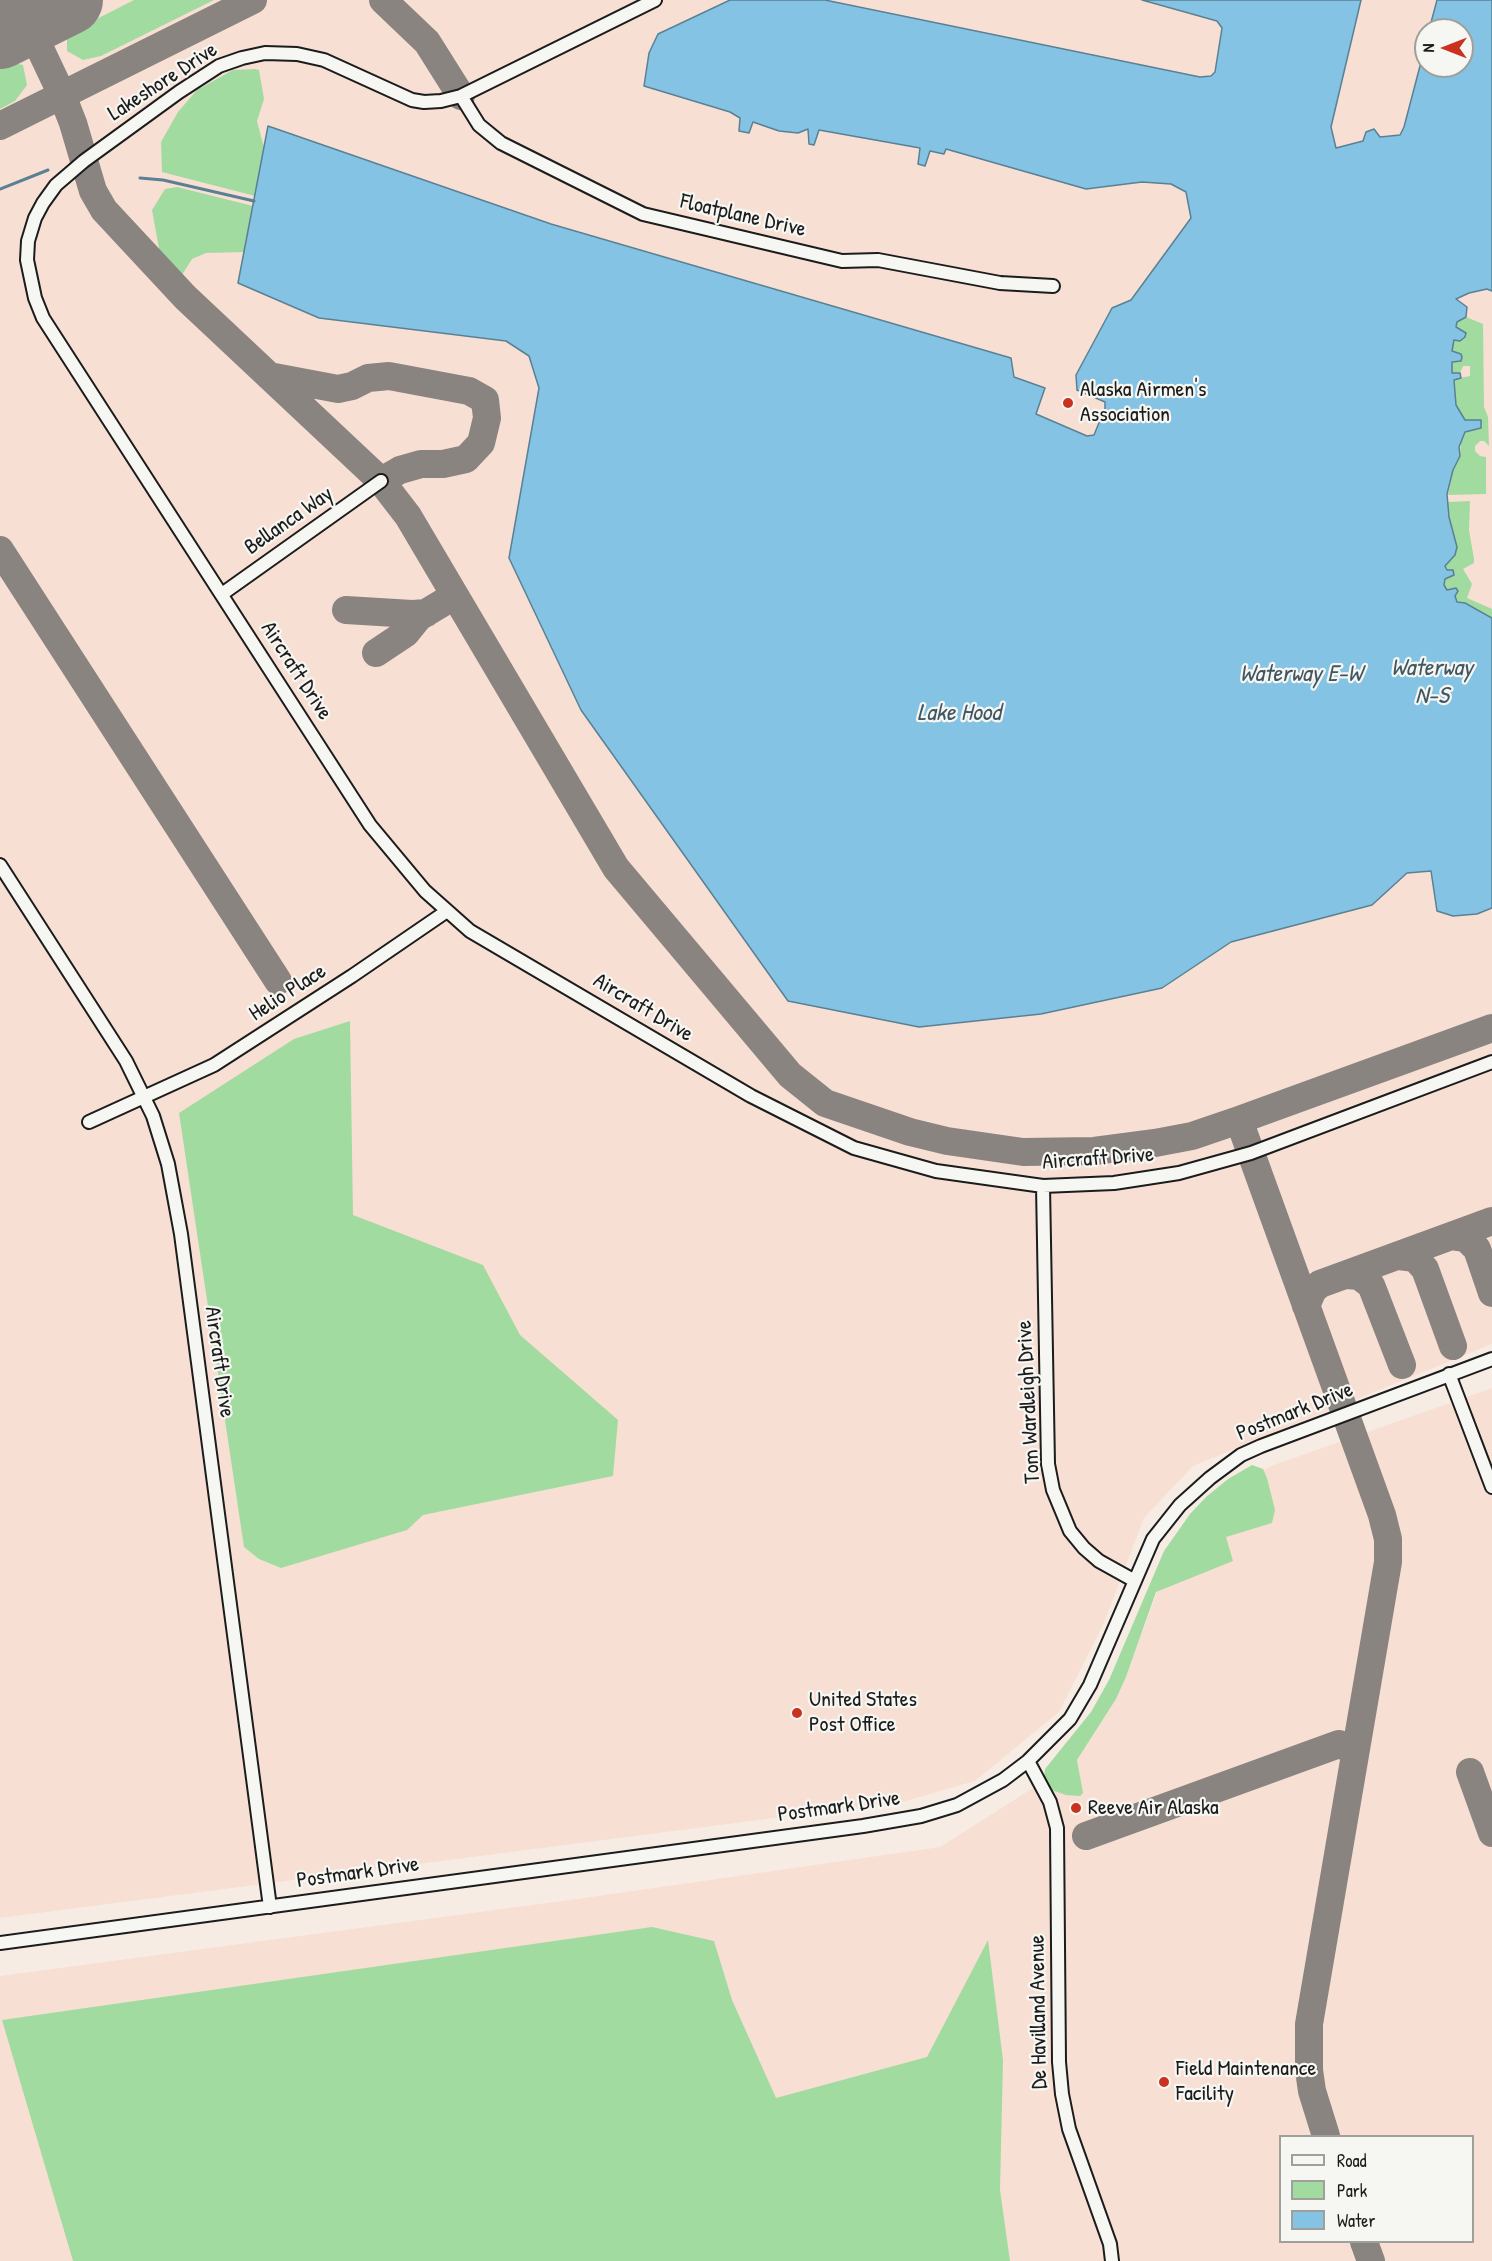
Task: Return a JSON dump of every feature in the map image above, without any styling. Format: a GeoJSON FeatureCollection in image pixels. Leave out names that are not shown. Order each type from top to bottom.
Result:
{"type":"FeatureCollection","features":[{"type":"Feature","properties":{"kind":"street","name":"Lakeshore Drive"},"geometry":{"type":"LineString","coordinates":[[54,336],[35,298],[27,260],[28,241],[43,203],[56,185],[84,161],[219,66],[266,53],[297,54],[324,60],[411,100],[441,101],[461,96],[655,0]]}},
{"type":"Feature","properties":{"kind":"street","name":"Floatplane Drive"},"geometry":{"type":"LineString","coordinates":[[461,96],[480,125],[501,143],[643,214],[842,261],[878,260],[1000,283],[1053,286]]}},
{"type":"Feature","properties":{"kind":"street","name":"Aircraft Drive"},"geometry":{"type":"LineString","coordinates":[[54,336],[370,825],[398,860],[447,912],[470,931],[751,1096],[854,1148],[936,1172],[1043,1186],[1114,1182],[1179,1173],[1251,1153],[1492,1062]]}},
{"type":"Feature","properties":{"kind":"street","name":"Bellanca Way"},"geometry":{"type":"LineString","coordinates":[[222,594],[381,481]]}},
{"type":"Feature","properties":{"kind":"street","name":"Aircraft Drive"},"geometry":{"type":"LineString","coordinates":[[0,865],[126,1061],[145,1096],[168,1164],[181,1234],[270,1907]]}},
{"type":"Feature","properties":{"kind":"street","name":"Helio Place"},"geometry":{"type":"LineString","coordinates":[[89,1122],[214,1065],[447,912]]}},
{"type":"Feature","properties":{"kind":"street","name":"Tom Wardleigh Drive"},"geometry":{"type":"LineString","coordinates":[[1043,1186],[1048,1464],[1053,1490],[1070,1531],[1084,1548],[1099,1561],[1135,1581]]}},
{"type":"Feature","properties":{"kind":"street","name":"Postmark Drive"},"geometry":{"type":"LineString","coordinates":[[0,1943],[904,1820],[957,1805],[1003,1780],[1028,1761],[1070,1719],[1090,1685],[1153,1539],[1180,1504],[1210,1478],[1241,1455],[1492,1359]]}},
{"type":"Feature","properties":{"kind":"street"},"geometry":{"type":"LineString","coordinates":[[1449,1374],[1492,1487]]}},
{"type":"Feature","properties":{"kind":"street","name":"De Havilland Avenue"},"geometry":{"type":"LineString","coordinates":[[1028,1761],[1050,1802],[1057,1828],[1059,2062],[1062,2094],[1069,2129],[1110,2244],[1113,2261]]}},
{"type":"Feature","properties":{"kind":"shaded area"},"geometry":{"type":"Polygon","coordinates":[[[0,0],[1492,0],[1492,1344],[1193,1466],[1144,1518],[1103,1625],[1059,1712],[975,1781],[906,1801],[0,1918],[0,0]]]}},
{"type":"Feature","properties":{"kind":"shaded area"},"geometry":{"type":"Polygon","coordinates":[[[1492,1388],[1492,2261],[0,2261],[0,1976],[577,1899],[940,1847],[1077,1760],[1116,1699],[1165,1570],[1204,1502],[1271,1466],[1492,1388]]]}},
{"type":"Feature","properties":{"kind":"green space"},"geometry":{"type":"Polygon","coordinates":[[[134,0],[214,0],[101,56],[83,60],[67,51],[67,38],[71,32],[134,0]]]}},
{"type":"Feature","properties":{"kind":"green space"},"geometry":{"type":"Polygon","coordinates":[[[9,62],[23,65],[27,85],[15,101],[0,109],[0,67],[9,62]]]}},
{"type":"Feature","properties":{"kind":"green space"},"geometry":{"type":"Polygon","coordinates":[[[233,70],[259,70],[264,99],[257,121],[264,148],[255,196],[162,172],[161,142],[178,112],[197,90],[233,70]]]}},
{"type":"Feature","properties":{"kind":"green space"},"geometry":{"type":"Polygon","coordinates":[[[177,187],[253,206],[244,252],[206,253],[192,259],[180,278],[160,254],[152,210],[165,189],[177,187]]]}},
{"type":"Feature","properties":{"kind":"green space"},"geometry":{"type":"Polygon","coordinates":[[[1466,317],[1483,324],[1484,407],[1488,417],[1489,446],[1484,441],[1480,441],[1475,446],[1475,451],[1480,456],[1486,457],[1486,494],[1448,495],[1453,470],[1460,456],[1461,439],[1465,432],[1480,428],[1465,420],[1456,405],[1454,379],[1470,376],[1470,366],[1463,366],[1460,373],[1452,373],[1452,362],[1460,361],[1461,354],[1452,352],[1454,340],[1466,333],[1456,327],[1457,322],[1466,317]]]}},
{"type":"Feature","properties":{"kind":"green space"},"geometry":{"type":"Polygon","coordinates":[[[1470,501],[1469,530],[1474,563],[1463,569],[1472,584],[1467,598],[1492,609],[1492,618],[1465,603],[1457,602],[1455,596],[1458,590],[1456,588],[1447,590],[1444,585],[1445,566],[1455,555],[1457,547],[1449,517],[1448,502],[1470,501]]]}},
{"type":"Feature","properties":{"kind":"green space"},"geometry":{"type":"Polygon","coordinates":[[[350,1021],[353,1215],[483,1265],[520,1335],[618,1420],[613,1476],[423,1515],[407,1530],[281,1568],[259,1559],[244,1547],[179,1113],[294,1039],[350,1021]]]}},
{"type":"Feature","properties":{"kind":"green space"},"geometry":{"type":"Polygon","coordinates":[[[1252,1465],[1263,1469],[1267,1478],[1275,1510],[1272,1523],[1226,1537],[1233,1561],[1156,1592],[1116,1699],[1077,1760],[1083,1793],[1080,1796],[1066,1795],[1049,1789],[1044,1778],[1045,1769],[1091,1712],[1109,1680],[1164,1551],[1190,1514],[1206,1497],[1228,1479],[1252,1465]]]}},
{"type":"Feature","properties":{"kind":"green space"},"geometry":{"type":"Polygon","coordinates":[[[652,1927],[714,1941],[732,2000],[776,2098],[927,2057],[988,1940],[1003,2060],[1000,2190],[1010,2261],[73,2261],[2,2020],[652,1927]]]}},
{"type":"Feature","properties":{"kind":"water","name":"Lake Hood"},"geometry":{"type":"Polygon","coordinates":[[[730,0],[825,0],[1200,77],[1211,76],[1215,72],[1222,28],[1217,21],[1142,0],[1361,0],[1331,127],[1336,148],[1363,141],[1366,132],[1374,129],[1380,137],[1400,135],[1417,78],[1474,78],[1474,18],[1432,18],[1437,0],[1492,0],[1492,291],[1487,289],[1469,293],[1456,299],[1467,307],[1466,317],[1457,322],[1456,327],[1466,333],[1460,341],[1454,340],[1452,351],[1461,354],[1462,357],[1461,361],[1452,362],[1452,373],[1460,373],[1461,378],[1454,380],[1456,405],[1465,420],[1481,420],[1481,428],[1465,432],[1459,447],[1460,456],[1453,470],[1447,494],[1449,517],[1457,547],[1455,555],[1445,566],[1447,570],[1453,570],[1454,575],[1445,579],[1444,585],[1447,590],[1456,588],[1457,602],[1465,603],[1492,618],[1492,908],[1477,914],[1453,916],[1437,911],[1431,871],[1407,873],[1372,905],[1231,942],[1162,988],[1041,1014],[919,1027],[788,1001],[581,710],[509,558],[539,388],[529,356],[506,341],[319,318],[238,283],[268,126],[551,224],[1011,358],[1014,377],[1045,388],[1036,414],[1087,436],[1094,435],[1105,408],[1105,402],[1077,390],[1076,375],[1112,308],[1131,300],[1191,218],[1186,192],[1171,184],[1142,182],[1086,189],[946,149],[944,154],[930,151],[925,166],[918,164],[920,148],[819,130],[814,145],[809,144],[808,129],[798,133],[779,131],[753,122],[749,133],[739,131],[740,118],[730,112],[644,86],[649,53],[658,34],[730,0]]]}},
{"type":"Feature","properties":{"kind":"waterway"},"geometry":{"type":"LineString","coordinates":[[0,189],[48,170]]}},
{"type":"Feature","properties":{"kind":"waterway"},"geometry":{"type":"LineString","coordinates":[[140,178],[163,180],[254,201]]}},
{"type":"Feature","properties":{"kind":"taxiway"},"geometry":{"type":"LineString","coordinates":[[0,126],[253,0]]}},
{"type":"Feature","properties":{"kind":"taxiway"},"geometry":{"type":"LineString","coordinates":[[383,0],[427,42],[461,96]]}},
{"type":"Feature","properties":{"kind":"taxiway"},"geometry":{"type":"LineString","coordinates":[[27,21],[62,95],[73,123],[93,191],[104,210],[185,297],[381,481],[408,516],[616,868],[790,1075],[825,1103],[910,1132],[947,1141],[1023,1152],[1094,1151],[1192,1136],[1492,1028]]}},
{"type":"Feature","properties":{"kind":"taxiway"},"geometry":{"type":"LineString","coordinates":[[269,376],[338,389],[352,386],[368,378],[389,376],[469,391],[485,400],[487,418],[481,443],[466,459],[443,464],[421,464],[400,470],[381,481]]}},
{"type":"Feature","properties":{"kind":"taxiway"},"geometry":{"type":"LineString","coordinates":[[0,550],[278,981]]}},
{"type":"Feature","properties":{"kind":"taxiway"},"geometry":{"type":"LineString","coordinates":[[376,653],[406,633],[419,617],[454,596]]}},
{"type":"Feature","properties":{"kind":"taxiway"},"geometry":{"type":"LineString","coordinates":[[346,610],[426,613]]}},
{"type":"Feature","properties":{"kind":"taxiway"},"geometry":{"type":"LineString","coordinates":[[1239,1120],[1382,1515],[1388,1539],[1388,1562],[1309,2024],[1309,2070],[1312,2091],[1326,2135]]}},
{"type":"Feature","properties":{"kind":"taxiway"},"geometry":{"type":"LineString","coordinates":[[1306,1306],[1313,1290],[1320,1284],[1492,1221]]}},
{"type":"Feature","properties":{"kind":"taxiway"},"geometry":{"type":"LineString","coordinates":[[1451,1236],[1466,1238],[1477,1249],[1492,1293]]}},
{"type":"Feature","properties":{"kind":"taxiway"},"geometry":{"type":"LineString","coordinates":[[1399,1256],[1415,1258],[1425,1269],[1453,1346]]}},
{"type":"Feature","properties":{"kind":"taxiway"},"geometry":{"type":"LineString","coordinates":[[1347,1275],[1359,1276],[1371,1285],[1402,1365]]}},
{"type":"Feature","properties":{"kind":"taxiway"},"geometry":{"type":"LineString","coordinates":[[1086,1836],[1339,1744],[1351,1749],[1355,1755]]}},
{"type":"Feature","properties":{"kind":"taxiway"},"geometry":{"type":"LineString","coordinates":[[1470,1772],[1492,1833]]}},
{"type":"Feature","properties":{"kind":"taxiway"},"geometry":{"type":"LineString","coordinates":[[1364,2243],[1371,2261]]}},
{"type":"Feature","properties":{"kind":"runway"},"geometry":{"type":"LineString","coordinates":[[0,34],[68,0]]}},
{"type":"Feature","properties":{"kind":"place","name":"Alaska Airmen's Association"},"geometry":{"type":"Point","coordinates":[1068,403]}},
{"type":"Feature","properties":{"kind":"place","name":"United States Post Office"},"geometry":{"type":"Point","coordinates":[797,1713]}},
{"type":"Feature","properties":{"kind":"place","name":"Reeve Air Alaska"},"geometry":{"type":"Point","coordinates":[1076,1808]}},
{"type":"Feature","properties":{"kind":"place","name":"Field Maintenance Facility"},"geometry":{"type":"Point","coordinates":[1164,2082]}},
{"type":"Feature","properties":{"kind":"water label","name":"Waterway E-W"},"geometry":{"type":"Point","coordinates":[1301,675]}},
{"type":"Feature","properties":{"kind":"water label","name":"Waterway N-S"},"geometry":{"type":"Point","coordinates":[1432,683]}}]}
